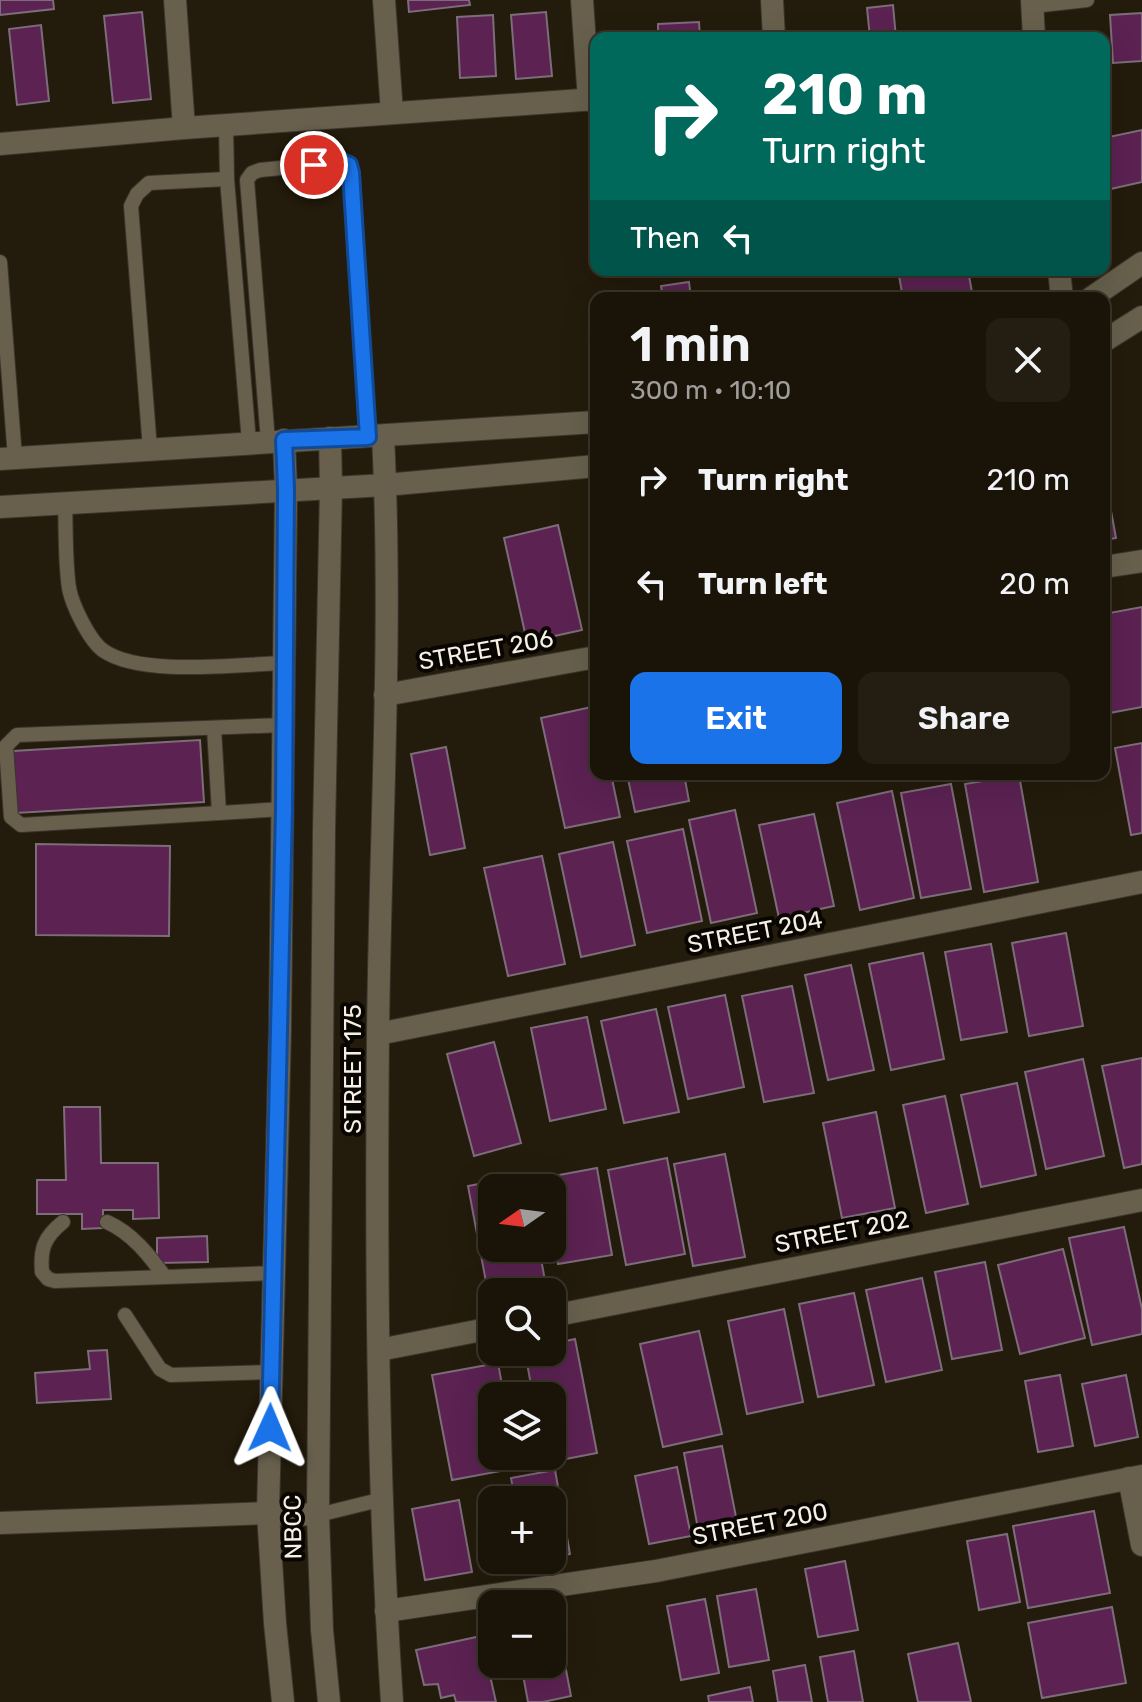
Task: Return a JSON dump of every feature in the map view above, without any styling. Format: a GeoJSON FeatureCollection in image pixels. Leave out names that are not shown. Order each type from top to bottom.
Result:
{"type":"FeatureCollection","features":[{"type":"Feature","properties":{"kind":"street"},"geometry":{"type":"LineString","coordinates":[[175,0],[184,128]]}},
{"type":"Feature","properties":{"kind":"street"},"geometry":{"type":"LineString","coordinates":[[384,0],[392,113]]}},
{"type":"Feature","properties":{"kind":"street"},"geometry":{"type":"LineString","coordinates":[[582,0],[590,79]]}},
{"type":"Feature","properties":{"kind":"street"},"geometry":{"type":"LineString","coordinates":[[772,0],[774,32]]}},
{"type":"Feature","properties":{"kind":"street"},"geometry":{"type":"LineString","coordinates":[[1032,3],[1034,32]]}},
{"type":"Feature","properties":{"kind":"street"},"geometry":{"type":"LineString","coordinates":[[0,144],[590,99]]}},
{"type":"Feature","properties":{"kind":"street"},"geometry":{"type":"LineString","coordinates":[[1100,292],[1142,263]]}},
{"type":"Feature","properties":{"kind":"street"},"geometry":{"type":"LineString","coordinates":[[1110,337],[1142,317]]}},
{"type":"Feature","properties":{"kind":"street"},"geometry":{"type":"LineString","coordinates":[[8,458],[590,422]]}},
{"type":"Feature","properties":{"kind":"street","name":"STREET 175"},"geometry":{"type":"LineString","coordinates":[[375,436],[385,485],[385,695],[378,1034],[379,1350],[386,1611],[392,1702]]}},
{"type":"Feature","properties":{"kind":"street","name":"NBCC"},"geometry":{"type":"LineString","coordinates":[[329,1702],[322,1630],[318,1515],[330,438]]}},
{"type":"Feature","properties":{"kind":"street"},"geometry":{"type":"LineString","coordinates":[[267,441],[286,489],[284,809],[268,1513],[283,1702]]}},
{"type":"Feature","properties":{"kind":"street"},"geometry":{"type":"LineString","coordinates":[[0,507],[385,485],[590,467]]}},
{"type":"Feature","properties":{"kind":"street"},"geometry":{"type":"LineString","coordinates":[[1110,566],[1142,561]]}},
{"type":"Feature","properties":{"kind":"street","name":"STREET 206"},"geometry":{"type":"LineString","coordinates":[[385,695],[590,658]]}},
{"type":"Feature","properties":{"kind":"street","name":"STREET 204"},"geometry":{"type":"LineString","coordinates":[[378,1034],[1142,882]]}},
{"type":"Feature","properties":{"kind":"street","name":"STREET 202"},"geometry":{"type":"LineString","coordinates":[[566,1313],[1142,1200]]}},
{"type":"Feature","properties":{"kind":"street"},"geometry":{"type":"LineString","coordinates":[[379,1350],[478,1331]]}},
{"type":"Feature","properties":{"kind":"street"},"geometry":{"type":"LineString","coordinates":[[1135,1477],[1142,1545]]}},
{"type":"Feature","properties":{"kind":"street","name":"STREET 200"},"geometry":{"type":"LineString","coordinates":[[386,1611],[656,1571],[1135,1477]]}},
{"type":"Feature","properties":{"kind":"street"},"geometry":{"type":"LineString","coordinates":[[0,1523],[268,1513],[318,1515]]}},
{"type":"Feature","properties":{"kind":"lane"},"geometry":{"type":"LineString","coordinates":[[1032,3],[1087,0]]}},
{"type":"Feature","properties":{"kind":"lane"},"geometry":{"type":"LineString","coordinates":[[226,125],[227,179],[267,441]]}},
{"type":"Feature","properties":{"kind":"lane"},"geometry":{"type":"LineString","coordinates":[[267,441],[247,180],[252,173],[260,170],[342,162],[349,165],[351,173],[375,436]]}},
{"type":"Feature","properties":{"kind":"lane"},"geometry":{"type":"LineString","coordinates":[[150,449],[131,206],[137,194],[149,183],[227,179]]}},
{"type":"Feature","properties":{"kind":"lane"},"geometry":{"type":"LineString","coordinates":[[0,262],[8,458]]}},
{"type":"Feature","properties":{"kind":"lane"},"geometry":{"type":"LineString","coordinates":[[65,503],[70,589],[78,615],[102,650],[126,662],[164,667],[285,663]]}},
{"type":"Feature","properties":{"kind":"lane"},"geometry":{"type":"LineString","coordinates":[[284,725],[17,735],[6,746],[11,817],[21,825],[284,809]]}},
{"type":"Feature","properties":{"kind":"lane"},"geometry":{"type":"LineString","coordinates":[[214,728],[219,813]]}},
{"type":"Feature","properties":{"kind":"lane"},"geometry":{"type":"LineString","coordinates":[[63,1222],[51,1231],[43,1246],[42,1272],[55,1281],[274,1273]]}},
{"type":"Feature","properties":{"kind":"lane"},"geometry":{"type":"LineString","coordinates":[[107,1222],[117,1226],[146,1251],[165,1277]]}},
{"type":"Feature","properties":{"kind":"lane"},"geometry":{"type":"LineString","coordinates":[[125,1315],[160,1369],[171,1375],[272,1372]]}},
{"type":"Feature","properties":{"kind":"lane"},"geometry":{"type":"LineString","coordinates":[[318,1515],[383,1499]]}},
{"type":"Feature","properties":{"kind":"building"},"geometry":{"type":"Polygon","coordinates":[[[0,0],[53,0],[54,9],[0,15],[0,0]]]}},
{"type":"Feature","properties":{"kind":"building"},"geometry":{"type":"Polygon","coordinates":[[[408,0],[469,0],[470,5],[409,12],[408,0]]]}},
{"type":"Feature","properties":{"kind":"building"},"geometry":{"type":"Polygon","coordinates":[[[893,5],[895,32],[869,32],[867,8],[893,5]]]}},
{"type":"Feature","properties":{"kind":"building"},"geometry":{"type":"Polygon","coordinates":[[[142,12],[151,99],[113,103],[104,16],[142,12]]]}},
{"type":"Feature","properties":{"kind":"building"},"geometry":{"type":"Polygon","coordinates":[[[546,12],[552,76],[516,79],[511,15],[546,12]]]}},
{"type":"Feature","properties":{"kind":"building"},"geometry":{"type":"Polygon","coordinates":[[[1142,13],[1142,61],[1113,63],[1110,15],[1142,13]]]}},
{"type":"Feature","properties":{"kind":"building"},"geometry":{"type":"Polygon","coordinates":[[[493,15],[496,76],[460,78],[457,17],[493,15]]]}},
{"type":"Feature","properties":{"kind":"building"},"geometry":{"type":"Polygon","coordinates":[[[699,22],[700,32],[658,32],[658,24],[699,22]]]}},
{"type":"Feature","properties":{"kind":"building"},"geometry":{"type":"Polygon","coordinates":[[[41,25],[49,101],[17,105],[9,29],[41,25]]]}},
{"type":"Feature","properties":{"kind":"building"},"geometry":{"type":"Polygon","coordinates":[[[1142,130],[1142,182],[1110,189],[1110,137],[1142,130]]]}},
{"type":"Feature","properties":{"kind":"building"},"geometry":{"type":"Polygon","coordinates":[[[899,276],[969,276],[972,292],[902,292],[899,276]]]}},
{"type":"Feature","properties":{"kind":"building"},"geometry":{"type":"Polygon","coordinates":[[[689,282],[690,292],[662,292],[661,286],[689,282]]]}},
{"type":"Feature","properties":{"kind":"building"},"geometry":{"type":"Polygon","coordinates":[[[1110,506],[1116,538],[1110,539],[1110,506]]]}},
{"type":"Feature","properties":{"kind":"building"},"geometry":{"type":"Polygon","coordinates":[[[558,525],[582,630],[527,642],[504,538],[558,525]]]}},
{"type":"Feature","properties":{"kind":"building"},"geometry":{"type":"Polygon","coordinates":[[[1142,607],[1142,707],[1110,713],[1110,613],[1142,607]]]}},
{"type":"Feature","properties":{"kind":"building"},"geometry":{"type":"Polygon","coordinates":[[[590,707],[590,780],[612,780],[620,817],[565,828],[541,718],[590,707]]]}},
{"type":"Feature","properties":{"kind":"building"},"geometry":{"type":"Polygon","coordinates":[[[200,740],[204,802],[16,813],[13,751],[200,740]]]}},
{"type":"Feature","properties":{"kind":"building"},"geometry":{"type":"Polygon","coordinates":[[[1142,743],[1142,833],[1131,835],[1115,748],[1142,743]]]}},
{"type":"Feature","properties":{"kind":"building"},"geometry":{"type":"Polygon","coordinates":[[[446,747],[465,848],[430,855],[411,754],[446,747]]]}},
{"type":"Feature","properties":{"kind":"building"},"geometry":{"type":"Polygon","coordinates":[[[628,780],[685,780],[689,801],[635,812],[628,780]]]}},
{"type":"Feature","properties":{"kind":"building"},"geometry":{"type":"Polygon","coordinates":[[[1020,780],[1038,882],[984,892],[965,784],[1020,780]]]}},
{"type":"Feature","properties":{"kind":"building"},"geometry":{"type":"Polygon","coordinates":[[[951,784],[971,889],[921,898],[901,793],[951,784]]]}},
{"type":"Feature","properties":{"kind":"building"},"geometry":{"type":"Polygon","coordinates":[[[892,791],[914,898],[860,910],[837,803],[892,791]]]}},
{"type":"Feature","properties":{"kind":"building"},"geometry":{"type":"Polygon","coordinates":[[[735,810],[757,913],[711,923],[689,820],[735,810]]]}},
{"type":"Feature","properties":{"kind":"building"},"geometry":{"type":"Polygon","coordinates":[[[814,814],[834,906],[779,918],[759,825],[814,814]]]}},
{"type":"Feature","properties":{"kind":"building"},"geometry":{"type":"Polygon","coordinates":[[[683,829],[702,921],[647,933],[627,841],[683,829]]]}},
{"type":"Feature","properties":{"kind":"building"},"geometry":{"type":"Polygon","coordinates":[[[613,842],[635,945],[581,957],[559,854],[613,842]]]}},
{"type":"Feature","properties":{"kind":"building"},"geometry":{"type":"Polygon","coordinates":[[[36,844],[170,846],[169,936],[36,935],[36,844]]]}},
{"type":"Feature","properties":{"kind":"building"},"geometry":{"type":"Polygon","coordinates":[[[542,856],[565,964],[508,976],[484,868],[542,856]]]}},
{"type":"Feature","properties":{"kind":"building"},"geometry":{"type":"Polygon","coordinates":[[[1066,933],[1083,1026],[1029,1036],[1012,943],[1066,933]]]}},
{"type":"Feature","properties":{"kind":"building"},"geometry":{"type":"Polygon","coordinates":[[[991,944],[1007,1032],[961,1040],[945,952],[991,944]]]}},
{"type":"Feature","properties":{"kind":"building"},"geometry":{"type":"Polygon","coordinates":[[[923,953],[944,1059],[891,1070],[869,964],[923,953]]]}},
{"type":"Feature","properties":{"kind":"building"},"geometry":{"type":"Polygon","coordinates":[[[851,965],[874,1070],[828,1080],[805,975],[851,965]]]}},
{"type":"Feature","properties":{"kind":"building"},"geometry":{"type":"Polygon","coordinates":[[[792,986],[814,1093],[764,1102],[742,996],[792,986]]]}},
{"type":"Feature","properties":{"kind":"building"},"geometry":{"type":"Polygon","coordinates":[[[725,995],[744,1087],[688,1099],[668,1007],[725,995]]]}},
{"type":"Feature","properties":{"kind":"building"},"geometry":{"type":"Polygon","coordinates":[[[656,1009],[679,1112],[624,1123],[601,1021],[656,1009]]]}},
{"type":"Feature","properties":{"kind":"building"},"geometry":{"type":"Polygon","coordinates":[[[587,1017],[606,1109],[550,1121],[531,1028],[587,1017]]]}},
{"type":"Feature","properties":{"kind":"building"},"geometry":{"type":"Polygon","coordinates":[[[494,1042],[521,1143],[474,1156],[447,1054],[494,1042]]]}},
{"type":"Feature","properties":{"kind":"building"},"geometry":{"type":"Polygon","coordinates":[[[1142,1058],[1142,1164],[1124,1168],[1102,1066],[1142,1058]]]}},
{"type":"Feature","properties":{"kind":"building"},"geometry":{"type":"Polygon","coordinates":[[[1083,1059],[1104,1156],[1046,1169],[1025,1072],[1083,1059]]]}},
{"type":"Feature","properties":{"kind":"building"},"geometry":{"type":"Polygon","coordinates":[[[1017,1083],[1036,1175],[981,1187],[961,1095],[1017,1083]]]}},
{"type":"Feature","properties":{"kind":"building"},"geometry":{"type":"Polygon","coordinates":[[[945,1096],[968,1204],[926,1213],[903,1105],[945,1096]]]}},
{"type":"Feature","properties":{"kind":"building"},"geometry":{"type":"Polygon","coordinates":[[[64,1107],[100,1107],[101,1163],[158,1163],[159,1218],[133,1219],[133,1210],[103,1210],[103,1228],[82,1229],[82,1214],[37,1214],[37,1180],[66,1180],[64,1107]]]}},
{"type":"Feature","properties":{"kind":"building"},"geometry":{"type":"Polygon","coordinates":[[[876,1112],[895,1208],[842,1218],[823,1123],[876,1112]]]}},
{"type":"Feature","properties":{"kind":"building"},"geometry":{"type":"Polygon","coordinates":[[[725,1154],[745,1257],[693,1266],[674,1164],[725,1154]]]}},
{"type":"Feature","properties":{"kind":"building"},"geometry":{"type":"Polygon","coordinates":[[[667,1158],[685,1254],[626,1265],[608,1170],[667,1158]]]}},
{"type":"Feature","properties":{"kind":"building"},"geometry":{"type":"Polygon","coordinates":[[[597,1168],[612,1255],[558,1264],[566,1262],[565,1174],[597,1168]]]}},
{"type":"Feature","properties":{"kind":"building"},"geometry":{"type":"Polygon","coordinates":[[[478,1184],[478,1239],[468,1186],[478,1184]]]}},
{"type":"Feature","properties":{"kind":"building"},"geometry":{"type":"Polygon","coordinates":[[[1124,1227],[1142,1309],[1142,1334],[1092,1345],[1069,1238],[1124,1227]]]}},
{"type":"Feature","properties":{"kind":"building"},"geometry":{"type":"Polygon","coordinates":[[[207,1236],[208,1262],[157,1263],[157,1238],[207,1236]]]}},
{"type":"Feature","properties":{"kind":"building"},"geometry":{"type":"Polygon","coordinates":[[[1063,1249],[1085,1338],[1020,1354],[998,1265],[1063,1249]]]}},
{"type":"Feature","properties":{"kind":"building"},"geometry":{"type":"Polygon","coordinates":[[[482,1262],[542,1262],[545,1278],[485,1278],[482,1262]]]}},
{"type":"Feature","properties":{"kind":"building"},"geometry":{"type":"Polygon","coordinates":[[[985,1262],[1002,1350],[952,1359],[935,1272],[985,1262]]]}},
{"type":"Feature","properties":{"kind":"building"},"geometry":{"type":"Polygon","coordinates":[[[922,1278],[942,1370],[886,1382],[866,1290],[922,1278]]]}},
{"type":"Feature","properties":{"kind":"building"},"geometry":{"type":"Polygon","coordinates":[[[854,1293],[874,1385],[818,1397],[799,1304],[854,1293]]]}},
{"type":"Feature","properties":{"kind":"building"},"geometry":{"type":"Polygon","coordinates":[[[784,1309],[803,1402],[747,1414],[728,1321],[784,1309]]]}},
{"type":"Feature","properties":{"kind":"building"},"geometry":{"type":"Polygon","coordinates":[[[699,1331],[722,1434],[663,1447],[640,1344],[699,1331]]]}},
{"type":"Feature","properties":{"kind":"building"},"geometry":{"type":"Polygon","coordinates":[[[575,1339],[597,1453],[566,1459],[566,1382],[530,1382],[528,1366],[566,1366],[566,1341],[575,1339]]]}},
{"type":"Feature","properties":{"kind":"building"},"geometry":{"type":"Polygon","coordinates":[[[107,1350],[111,1399],[37,1403],[35,1373],[90,1369],[88,1351],[107,1350]]]}},
{"type":"Feature","properties":{"kind":"building"},"geometry":{"type":"Polygon","coordinates":[[[499,1366],[501,1382],[478,1382],[478,1470],[506,1470],[452,1480],[432,1375],[499,1366]]]}},
{"type":"Feature","properties":{"kind":"building"},"geometry":{"type":"Polygon","coordinates":[[[1060,1375],[1073,1446],[1038,1452],[1025,1381],[1060,1375]]]}},
{"type":"Feature","properties":{"kind":"building"},"geometry":{"type":"Polygon","coordinates":[[[1126,1375],[1138,1437],[1095,1446],[1082,1384],[1126,1375]]]}},
{"type":"Feature","properties":{"kind":"building"},"geometry":{"type":"Polygon","coordinates":[[[722,1446],[737,1522],[698,1529],[684,1453],[722,1446]]]}},
{"type":"Feature","properties":{"kind":"building"},"geometry":{"type":"Polygon","coordinates":[[[677,1467],[691,1536],[649,1544],[635,1476],[677,1467]]]}},
{"type":"Feature","properties":{"kind":"building"},"geometry":{"type":"Polygon","coordinates":[[[555,1470],[558,1486],[512,1486],[511,1478],[555,1470]]]}},
{"type":"Feature","properties":{"kind":"building"},"geometry":{"type":"Polygon","coordinates":[[[459,1500],[472,1572],[425,1580],[412,1509],[459,1500]]]}},
{"type":"Feature","properties":{"kind":"building"},"geometry":{"type":"Polygon","coordinates":[[[1094,1511],[1110,1593],[1028,1608],[1013,1526],[1094,1511]]]}},
{"type":"Feature","properties":{"kind":"building"},"geometry":{"type":"Polygon","coordinates":[[[566,1532],[570,1554],[566,1555],[566,1532]]]}},
{"type":"Feature","properties":{"kind":"building"},"geometry":{"type":"Polygon","coordinates":[[[1007,1534],[1020,1602],[979,1610],[967,1541],[1007,1534]]]}},
{"type":"Feature","properties":{"kind":"building"},"geometry":{"type":"Polygon","coordinates":[[[845,1561],[858,1630],[818,1637],[805,1569],[845,1561]]]}},
{"type":"Feature","properties":{"kind":"building"},"geometry":{"type":"Polygon","coordinates":[[[756,1589],[769,1660],[729,1667],[717,1596],[756,1589]]]}},
{"type":"Feature","properties":{"kind":"building"},"geometry":{"type":"Polygon","coordinates":[[[705,1599],[719,1673],[681,1680],[667,1606],[705,1599]]]}},
{"type":"Feature","properties":{"kind":"building"},"geometry":{"type":"Polygon","coordinates":[[[1112,1607],[1126,1683],[1042,1698],[1028,1623],[1112,1607]]]}},
{"type":"Feature","properties":{"kind":"building"},"geometry":{"type":"Polygon","coordinates":[[[478,1637],[478,1678],[491,1678],[496,1702],[456,1702],[454,1695],[441,1698],[438,1684],[424,1685],[416,1650],[478,1637]]]}},
{"type":"Feature","properties":{"kind":"building"},"geometry":{"type":"Polygon","coordinates":[[[958,1643],[971,1702],[918,1702],[908,1654],[958,1643]]]}},
{"type":"Feature","properties":{"kind":"building"},"geometry":{"type":"Polygon","coordinates":[[[854,1651],[863,1702],[828,1702],[820,1657],[854,1651]]]}},
{"type":"Feature","properties":{"kind":"building"},"geometry":{"type":"Polygon","coordinates":[[[805,1665],[812,1702],[778,1702],[773,1671],[805,1665]]]}},
{"type":"Feature","properties":{"kind":"building"},"geometry":{"type":"Polygon","coordinates":[[[566,1670],[571,1696],[528,1702],[524,1678],[566,1678],[566,1670]]]}},
{"type":"Feature","properties":{"kind":"building"},"geometry":{"type":"Polygon","coordinates":[[[750,1687],[753,1702],[709,1702],[708,1696],[750,1687]]]}},
{"type":"Feature","properties":{"kind":"route"},"geometry":{"type":"LineString","coordinates":[[270,1428],[284,809],[284,440],[368,437],[351,173],[349,165],[342,162],[314,165]]}}]}
